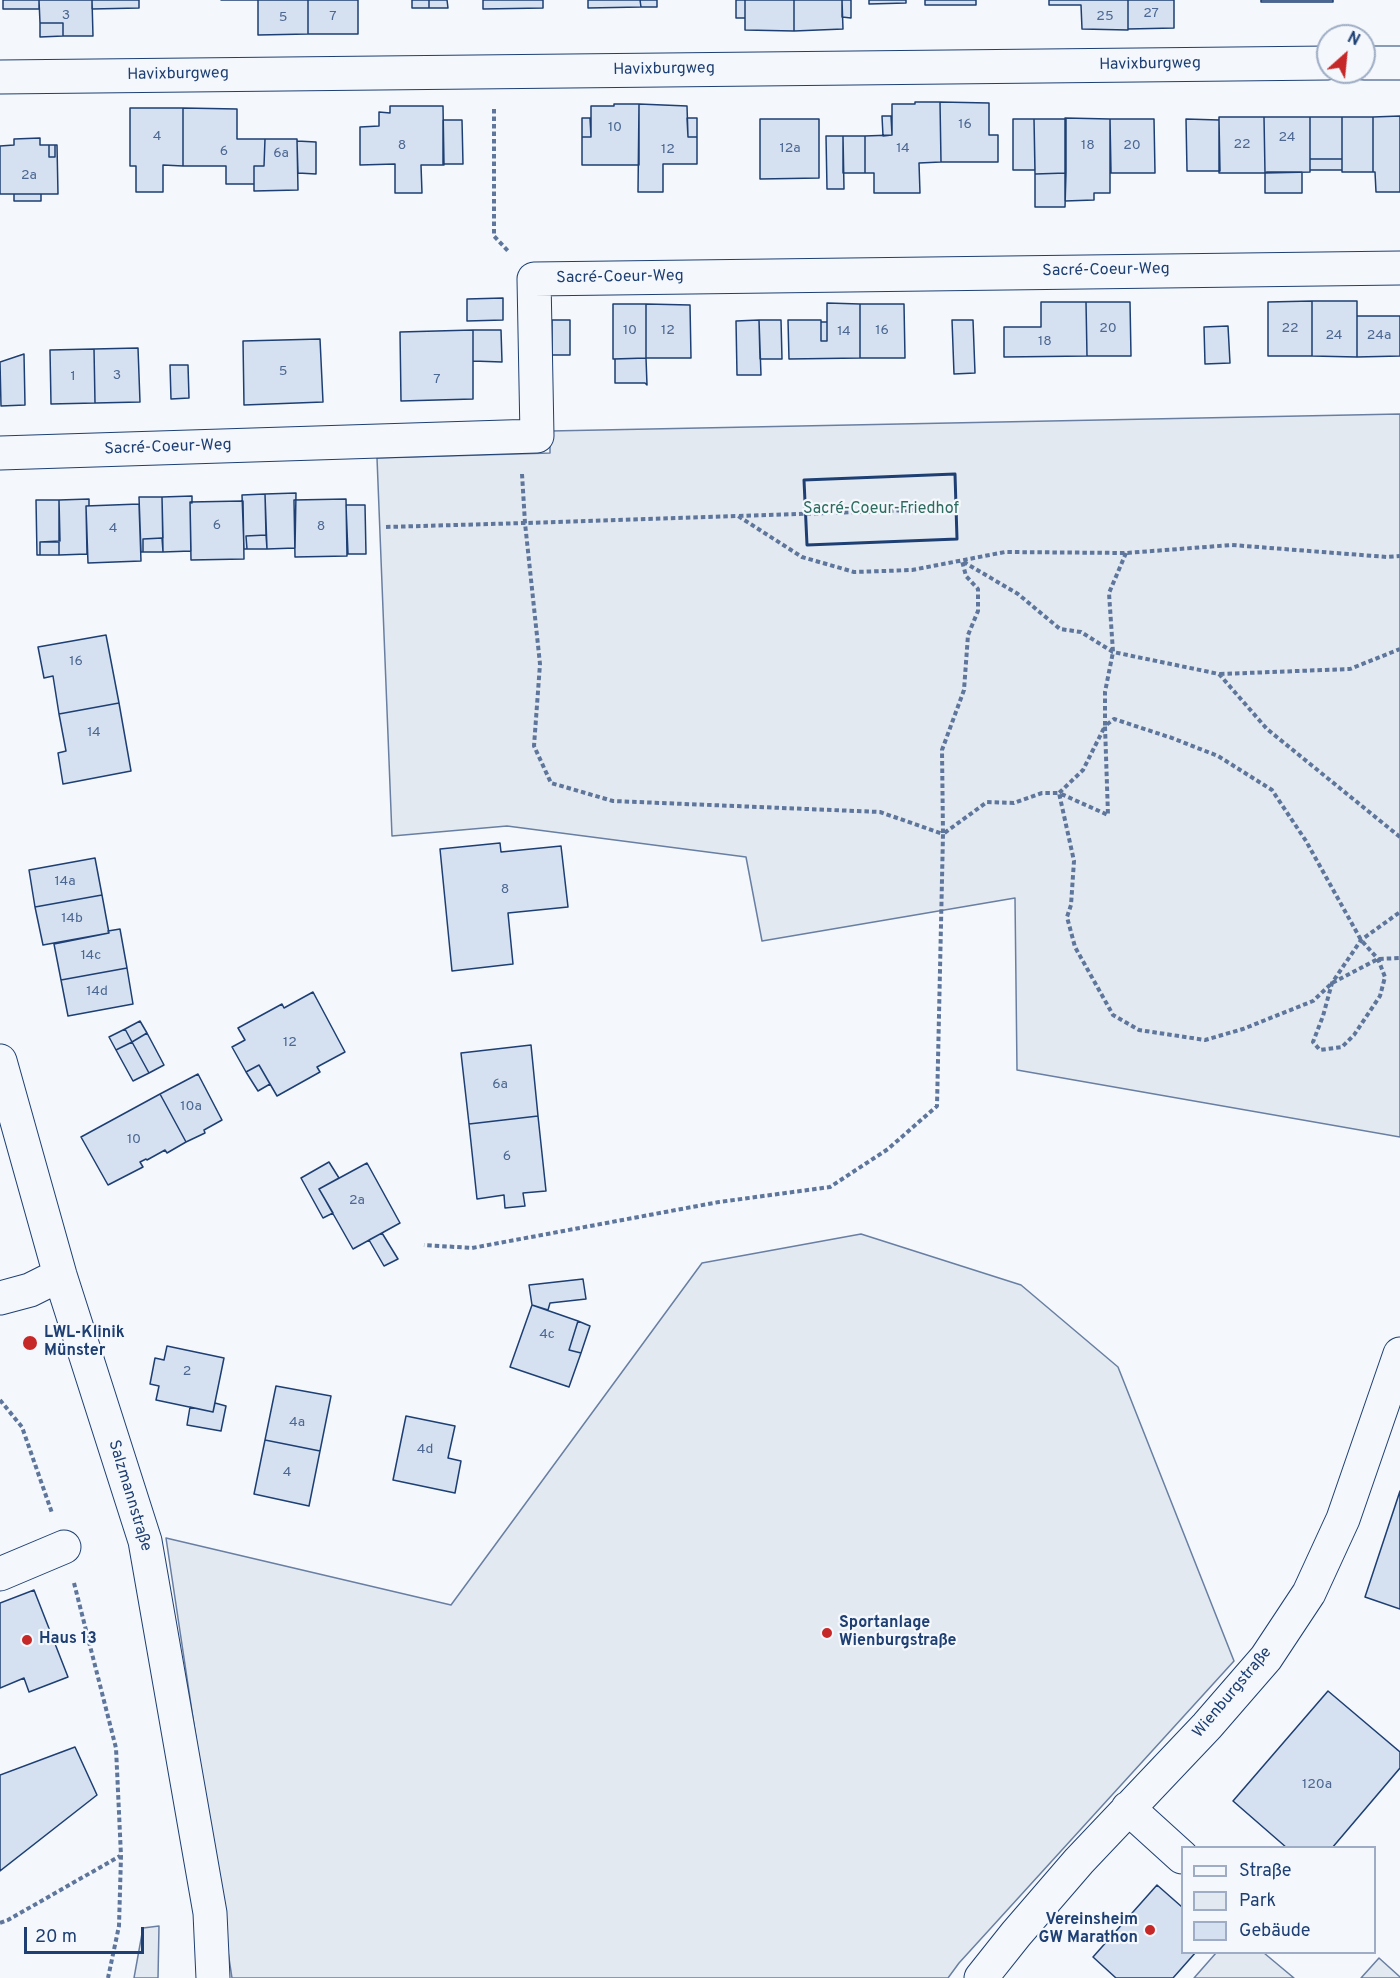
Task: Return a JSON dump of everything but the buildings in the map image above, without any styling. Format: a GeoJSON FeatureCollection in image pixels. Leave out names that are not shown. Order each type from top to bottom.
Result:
{"type":"FeatureCollection","features":[{"type":"Feature","properties":{"kind":"street","name":"Havixburgweg"},"geometry":{"type":"LineString","coordinates":[[0,77],[1316,63]]}},
{"type":"Feature","properties":{"kind":"street"},"geometry":{"type":"LineString","coordinates":[[1376,63],[1400,63]]}},
{"type":"Feature","properties":{"kind":"street","name":"Sacré-Coeur-Weg"},"geometry":{"type":"LineString","coordinates":[[0,453],[537,436],[534,279],[1400,268]]}},
{"type":"Feature","properties":{"kind":"street","name":"Salzmannstraße"},"geometry":{"type":"LineString","coordinates":[[0,1060],[60,1275],[145,1541],[210,1913],[213,1978]]}},
{"type":"Feature","properties":{"kind":"street"},"geometry":{"type":"LineString","coordinates":[[0,1298],[30,1290],[60,1275]]}},
{"type":"Feature","properties":{"kind":"street","name":"Wienburgstraße"},"geometry":{"type":"LineString","coordinates":[[981,1978],[1072,1869],[1207,1726],[1266,1658],[1309,1593],[1343,1519],[1400,1354]]}},
{"type":"Feature","properties":{"kind":"street"},"geometry":{"type":"LineString","coordinates":[[0,1574],[64,1548]]}},
{"type":"Feature","properties":{"kind":"street"},"geometry":{"type":"LineString","coordinates":[[1128,1808],[1181,1856]]}},
{"type":"Feature","properties":{"kind":"path"},"geometry":{"type":"LineString","coordinates":[[494,72],[494,236],[534,279]]}},
{"type":"Feature","properties":{"kind":"path"},"geometry":{"type":"LineString","coordinates":[[520,437],[525,523],[540,664],[534,746],[551,783],[613,801],[880,812],[943,834]]}},
{"type":"Feature","properties":{"kind":"path"},"geometry":{"type":"LineString","coordinates":[[386,528],[914,510]]}},
{"type":"Feature","properties":{"kind":"path"},"geometry":{"type":"LineString","coordinates":[[738,516],[802,557],[854,572],[912,570],[1005,552],[1126,552],[1232,545],[1387,557],[1400,556]]}},
{"type":"Feature","properties":{"kind":"path"},"geometry":{"type":"LineString","coordinates":[[943,834],[987,802],[1014,803],[1042,793],[1059,793],[1108,815],[1106,692],[1113,652],[1109,593],[1126,552]]}},
{"type":"Feature","properties":{"kind":"path"},"geometry":{"type":"LineString","coordinates":[[962,561],[1018,594],[1060,629],[1081,632],[1113,652],[1219,674],[1350,669],[1400,649]]}},
{"type":"Feature","properties":{"kind":"path"},"geometry":{"type":"LineString","coordinates":[[424,1245],[472,1248],[719,1202],[830,1187],[888,1149],[937,1106],[943,834],[942,750],[963,690],[969,635],[978,611],[978,589],[966,576],[962,561]]}},
{"type":"Feature","properties":{"kind":"path"},"geometry":{"type":"LineString","coordinates":[[1219,674],[1267,729],[1400,837]]}},
{"type":"Feature","properties":{"kind":"path"},"geometry":{"type":"LineString","coordinates":[[1059,793],[1083,770],[1106,726],[1114,719],[1218,756],[1272,789],[1306,841],[1361,940],[1378,959],[1385,977],[1380,996],[1354,1035],[1342,1047],[1320,1050],[1312,1042],[1323,1016],[1332,983],[1378,959],[1400,958]]}},
{"type":"Feature","properties":{"kind":"path"},"geometry":{"type":"LineString","coordinates":[[1059,793],[1074,861],[1071,905],[1067,917],[1075,947],[1113,1015],[1139,1030],[1204,1040],[1243,1029],[1313,1000],[1332,983],[1361,940],[1400,912]]}},
{"type":"Feature","properties":{"kind":"path"},"geometry":{"type":"LineString","coordinates":[[0,1400],[22,1427],[64,1548],[116,1748],[121,1856],[119,1926],[108,1978]]}},
{"type":"Feature","properties":{"kind":"path"},"geometry":{"type":"LineString","coordinates":[[0,1923],[121,1856]]}},
{"type":"Feature","properties":{"kind":"green space","name":"Sacré-Coeur-Friedhof"},"geometry":{"type":"Polygon","coordinates":[[[1400,414],[1400,1137],[1017,1070],[1015,898],[762,941],[746,857],[507,826],[392,836],[377,458],[550,453],[550,431],[1400,414]]]}},
{"type":"Feature","properties":{"kind":"green space","name":"Sportanlage Wienburgstraße"},"geometry":{"type":"Polygon","coordinates":[[[861,1234],[1021,1285],[1118,1367],[1234,1661],[959,1963],[948,1978],[232,1978],[166,1538],[451,1605],[702,1263],[861,1234]]]}},
{"type":"Feature","properties":{"kind":"green space"},"geometry":{"type":"Polygon","coordinates":[[[159,1926],[158,1978],[134,1978],[143,1928],[159,1926]]]}},
{"type":"Feature","properties":{"kind":"green space"},"geometry":{"type":"Polygon","coordinates":[[[1215,1954],[1265,1954],[1294,1978],[1194,1978],[1215,1954]]]}},
{"type":"Feature","properties":{"kind":"green space"},"geometry":{"type":"Polygon","coordinates":[[[1379,1958],[1400,1977],[1400,1978],[1361,1978],[1379,1958]]]}},
{"type":"Feature","properties":{"kind":"wall"},"geometry":{"type":"LineString","coordinates":[[955,474],[957,539],[807,545],[804,480],[955,474]]}},
{"type":"Feature","properties":{"kind":"place","name":"LWL-Klinik Münster"},"geometry":{"type":"Point","coordinates":[30,1343]}},
{"type":"Feature","properties":{"kind":"place","name":"Sportanlage Wienburgstraße"},"geometry":{"type":"Point","coordinates":[827,1633]}},
{"type":"Feature","properties":{"kind":"place","name":"Haus 13"},"geometry":{"type":"Point","coordinates":[27,1640]}},
{"type":"Feature","properties":{"kind":"place","name":"Vereinsheim GW Marathon"},"geometry":{"type":"Point","coordinates":[1150,1930]}}]}
